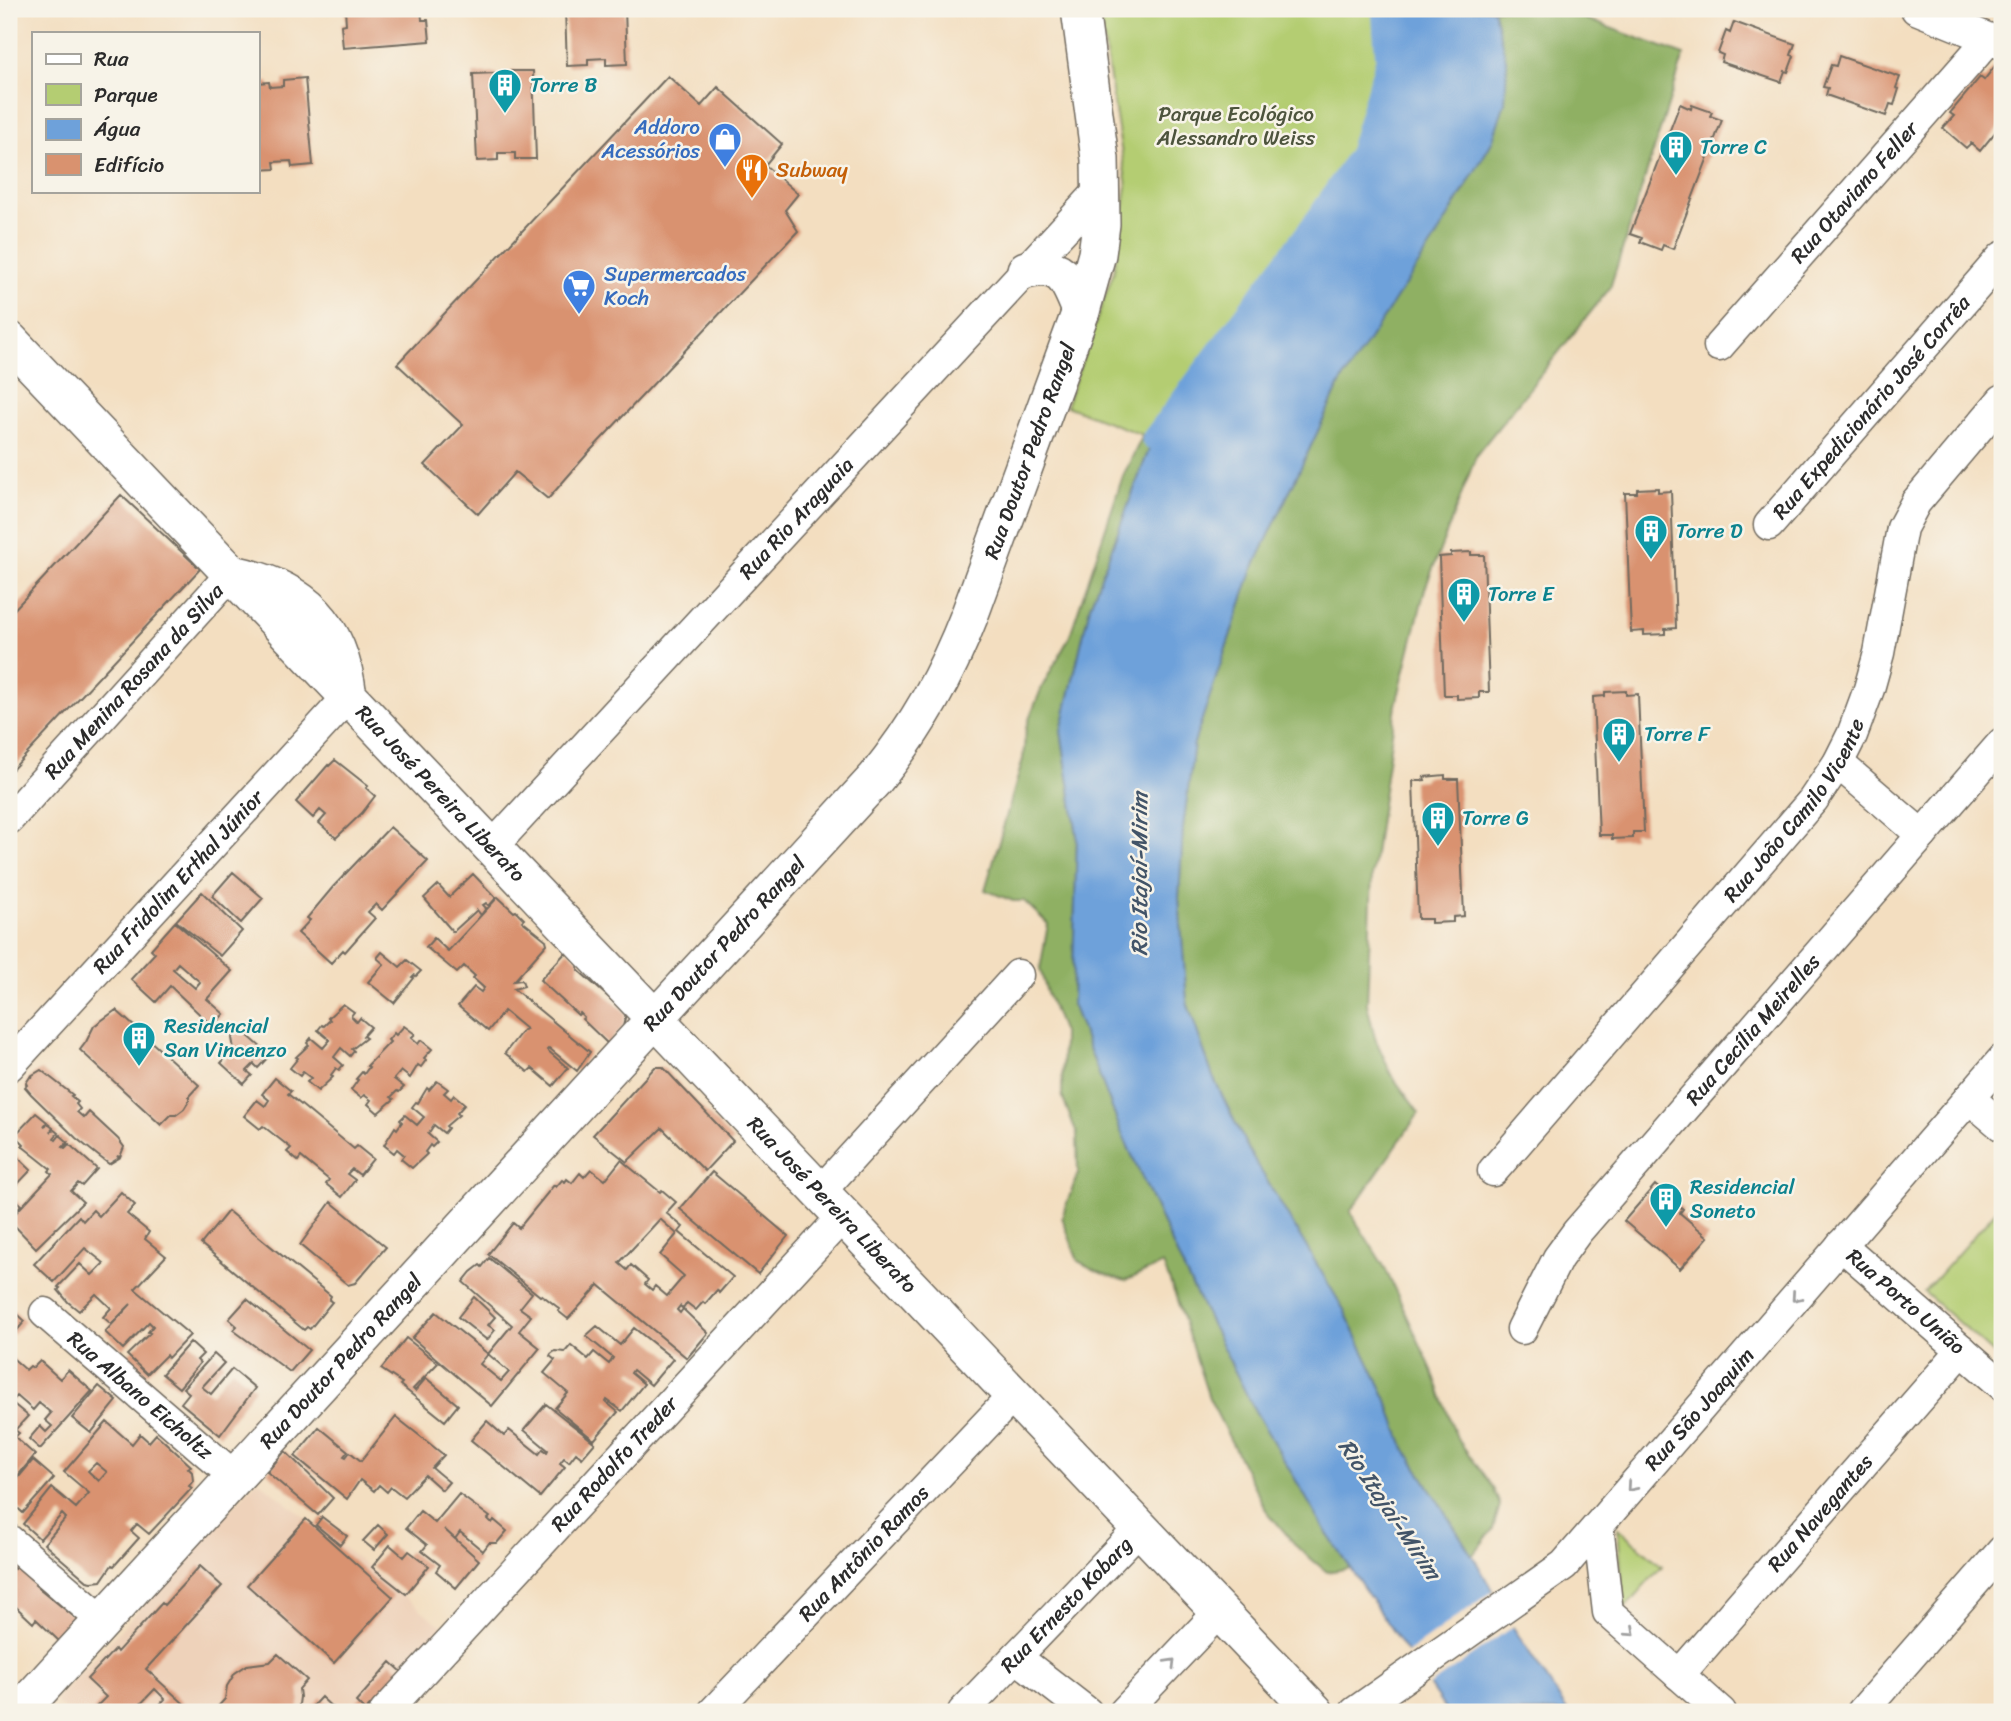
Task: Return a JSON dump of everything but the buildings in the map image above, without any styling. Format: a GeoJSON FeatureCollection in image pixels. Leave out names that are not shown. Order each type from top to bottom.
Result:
{"type":"FeatureCollection","features":[{"type":"Feature","properties":{"kind":"main road","name":"Rua Doutor Pedro Rangel"},"geometry":{"type":"LineString","coordinates":[[19,1712],[876,778],[902,746],[928,706],[952,660],[971,614],[1081,310],[1097,254],[1101,224],[1100,159],[1080,9]]}},
{"type":"Feature","properties":{"kind":"main road"},"geometry":{"type":"LineString","coordinates":[[1026,270],[1042,266],[1061,275],[1070,283],[1081,310]]}},
{"type":"Feature","properties":{"kind":"main road"},"geometry":{"type":"LineString","coordinates":[[9,340],[266,610],[303,626]]}},
{"type":"Feature","properties":{"kind":"main road","name":"Rua José Pereira Liberato"},"geometry":{"type":"LineString","coordinates":[[231,574],[261,580],[295,596],[303,626],[339,650],[345,668],[348,697],[1315,1712]]}},
{"type":"Feature","properties":{"kind":"street"},"geometry":{"type":"LineString","coordinates":[[1916,9],[1996,41]]}},
{"type":"Feature","properties":{"kind":"street","name":"Rua Otaviano Feller"},"geometry":{"type":"LineString","coordinates":[[1718,346],[1996,41]]}},
{"type":"Feature","properties":{"kind":"street","name":"Rua Rio Araguaia"},"geometry":{"type":"LineString","coordinates":[[492,847],[1102,188]]}},
{"type":"Feature","properties":{"kind":"street","name":"Rua Expedicionário José Corrêa"},"geometry":{"type":"LineString","coordinates":[[1769,525],[2002,257]]}},
{"type":"Feature","properties":{"kind":"street","name":"Rua João Camilo Vicente"},"geometry":{"type":"LineString","coordinates":[[1493,1171],[1812,800],[1838,763],[1852,735],[1872,677],[1902,528],[1916,502],[2002,400]]}},
{"type":"Feature","properties":{"kind":"street","name":"Rua Menina Rosana da Silva"},"geometry":{"type":"LineString","coordinates":[[9,819],[231,574]]}},
{"type":"Feature","properties":{"kind":"street","name":"Rua Fridolim Erthal Júnior"},"geometry":{"type":"LineString","coordinates":[[13,1052],[348,697]]}},
{"type":"Feature","properties":{"kind":"street","name":"Rua Cecília Meirelles"},"geometry":{"type":"LineString","coordinates":[[1522,1329],[1558,1258],[1577,1232],[2002,743]]}},
{"type":"Feature","properties":{"kind":"street"},"geometry":{"type":"LineString","coordinates":[[1838,763],[1922,835]]}},
{"type":"Feature","properties":{"kind":"street","name":"Rua Rodolfo Treder"},"geometry":{"type":"LineString","coordinates":[[385,1712],[831,1204],[1018,975]]}},
{"type":"Feature","properties":{"kind":"street","name":"Rua São Joaquim"},"geometry":{"type":"LineString","coordinates":[[1355,1712],[1564,1565],[2002,1060]]}},
{"type":"Feature","properties":{"kind":"street"},"geometry":{"type":"LineString","coordinates":[[1969,1098],[2002,1126]]}},
{"type":"Feature","properties":{"kind":"street","name":"Rua Porto União"},"geometry":{"type":"LineString","coordinates":[[1841,1245],[2002,1385]]}},
{"type":"Feature","properties":{"kind":"street","name":"Rua Albano Eicholtz"},"geometry":{"type":"LineString","coordinates":[[45,1313],[235,1477]]}},
{"type":"Feature","properties":{"kind":"street","name":"Rua Navegantes"},"geometry":{"type":"LineString","coordinates":[[1679,1675],[1962,1350]]}},
{"type":"Feature","properties":{"kind":"street","name":"Rua Antônio Ramos"},"geometry":{"type":"LineString","coordinates":[[713,1712],[1013,1396]]}},
{"type":"Feature","properties":{"kind":"street"},"geometry":{"type":"LineString","coordinates":[[1598,1525],[1608,1612],[1721,1712]]}},
{"type":"Feature","properties":{"kind":"street","name":"Rua Ernesto Kobarg"},"geometry":{"type":"LineString","coordinates":[[963,1712],[1140,1528]]}},
{"type":"Feature","properties":{"kind":"street"},"geometry":{"type":"LineString","coordinates":[[9,1540],[103,1621]]}},
{"type":"Feature","properties":{"kind":"street"},"geometry":{"type":"LineString","coordinates":[[1862,1712],[2002,1551]]}},
{"type":"Feature","properties":{"kind":"street"},"geometry":{"type":"LineString","coordinates":[[1573,1555],[1581,1553],[1588,1558],[1604,1579]]}},
{"type":"Feature","properties":{"kind":"street"},"geometry":{"type":"LineString","coordinates":[[1124,1712],[1219,1612]]}},
{"type":"Feature","properties":{"kind":"street"},"geometry":{"type":"LineString","coordinates":[[1016,1657],[1087,1712]]}},
{"type":"Feature","properties":{"kind":"shaded area"},"geometry":{"type":"Polygon","coordinates":[[[258,1480],[443,1627],[364,1712],[67,1712],[55,1701],[258,1480]]]}},
{"type":"Feature","properties":{"kind":"green space","name":"Parque Ecológico Alessandro Weiss"},"geometry":{"type":"Polygon","coordinates":[[[1099,9],[1383,9],[1386,60],[1360,153],[1320,215],[1153,439],[1066,406],[1114,271],[1127,186],[1099,9]]]}},
{"type":"Feature","properties":{"kind":"green space"},"geometry":{"type":"Polygon","coordinates":[[[1493,9],[1559,9],[1684,55],[1610,288],[1477,454],[1425,589],[1396,705],[1372,875],[1367,1004],[1375,1038],[1392,1076],[1419,1113],[1350,1212],[1385,1268],[1431,1368],[1457,1438],[1493,1488],[1500,1505],[1493,1529],[1472,1556],[1404,1447],[1386,1398],[1344,1310],[1248,1149],[1213,1077],[1187,1002],[1179,898],[1183,828],[1194,743],[1252,571],[1340,384],[1467,186],[1497,23],[1493,9]]]}},
{"type":"Feature","properties":{"kind":"green space"},"geometry":{"type":"Polygon","coordinates":[[[1143,435],[1153,439],[1090,606],[1061,731],[1077,835],[1072,1004],[1121,1131],[1185,1272],[1254,1409],[1350,1568],[1327,1572],[1298,1548],[1266,1510],[1209,1398],[1163,1264],[1125,1281],[1078,1261],[1062,1217],[1078,1173],[1077,1134],[1062,1096],[1063,1033],[1040,969],[1048,924],[1024,901],[1013,901],[985,890],[1023,759],[1026,727],[1042,687],[1069,638],[1123,476],[1143,435]]]}},
{"type":"Feature","properties":{"kind":"green space"},"geometry":{"type":"Polygon","coordinates":[[[2002,1204],[2002,1361],[1924,1292],[2002,1204]]]}},
{"type":"Feature","properties":{"kind":"green space"},"geometry":{"type":"Polygon","coordinates":[[[1618,1528],[1662,1566],[1624,1609],[1618,1528]]]}},
{"type":"Feature","properties":{"kind":"water","name":"Rio Itajaí-Mirim"},"geometry":{"type":"Polygon","coordinates":[[[1383,9],[1493,9],[1507,63],[1505,102],[1492,142],[1434,241],[1340,384],[1252,571],[1194,743],[1183,828],[1179,898],[1187,1002],[1213,1077],[1248,1149],[1344,1310],[1386,1398],[1404,1447],[1478,1565],[1511,1624],[1568,1712],[1447,1712],[1328,1535],[1254,1409],[1185,1272],[1121,1131],[1072,1004],[1077,835],[1061,731],[1090,606],[1153,439],[1320,215],[1360,153],[1386,61],[1383,9]]]}},
{"type":"Feature","properties":{"kind":"pier"},"geometry":{"type":"Polygon","coordinates":[[[1496,1589],[1515,1625],[1428,1687],[1405,1654],[1496,1589]]]}},
{"type":"Feature","properties":{"kind":"waterway"},"geometry":{"type":"LineString","coordinates":[[1153,439],[1320,215],[1360,153],[1387,60],[1383,9]]}},
{"type":"Feature","properties":{"kind":"place","name":"Torre B"},"geometry":{"type":"Point","coordinates":[505,115]}},
{"type":"Feature","properties":{"kind":"place","name":"Addoro Acessórios"},"geometry":{"type":"Point","coordinates":[725,169]}},
{"type":"Feature","properties":{"kind":"place","name":"Torre C"},"geometry":{"type":"Point","coordinates":[1676,177]}},
{"type":"Feature","properties":{"kind":"place","name":"Subway"},"geometry":{"type":"Point","coordinates":[752,200]}},
{"type":"Feature","properties":{"kind":"place","name":"Supermercados Koch"},"geometry":{"type":"Point","coordinates":[579,316]}},
{"type":"Feature","properties":{"kind":"place","name":"Torre D"},"geometry":{"type":"Point","coordinates":[1651,561]}},
{"type":"Feature","properties":{"kind":"place","name":"Torre E"},"geometry":{"type":"Point","coordinates":[1464,624]}},
{"type":"Feature","properties":{"kind":"place","name":"Torre F"},"geometry":{"type":"Point","coordinates":[1619,764]}},
{"type":"Feature","properties":{"kind":"place","name":"Torre G"},"geometry":{"type":"Point","coordinates":[1438,848]}},
{"type":"Feature","properties":{"kind":"place","name":"Residencial San Vincenzo"},"geometry":{"type":"Point","coordinates":[139,1068]}},
{"type":"Feature","properties":{"kind":"place","name":"Residencial Soneto"},"geometry":{"type":"Point","coordinates":[1666,1229]}}]}
